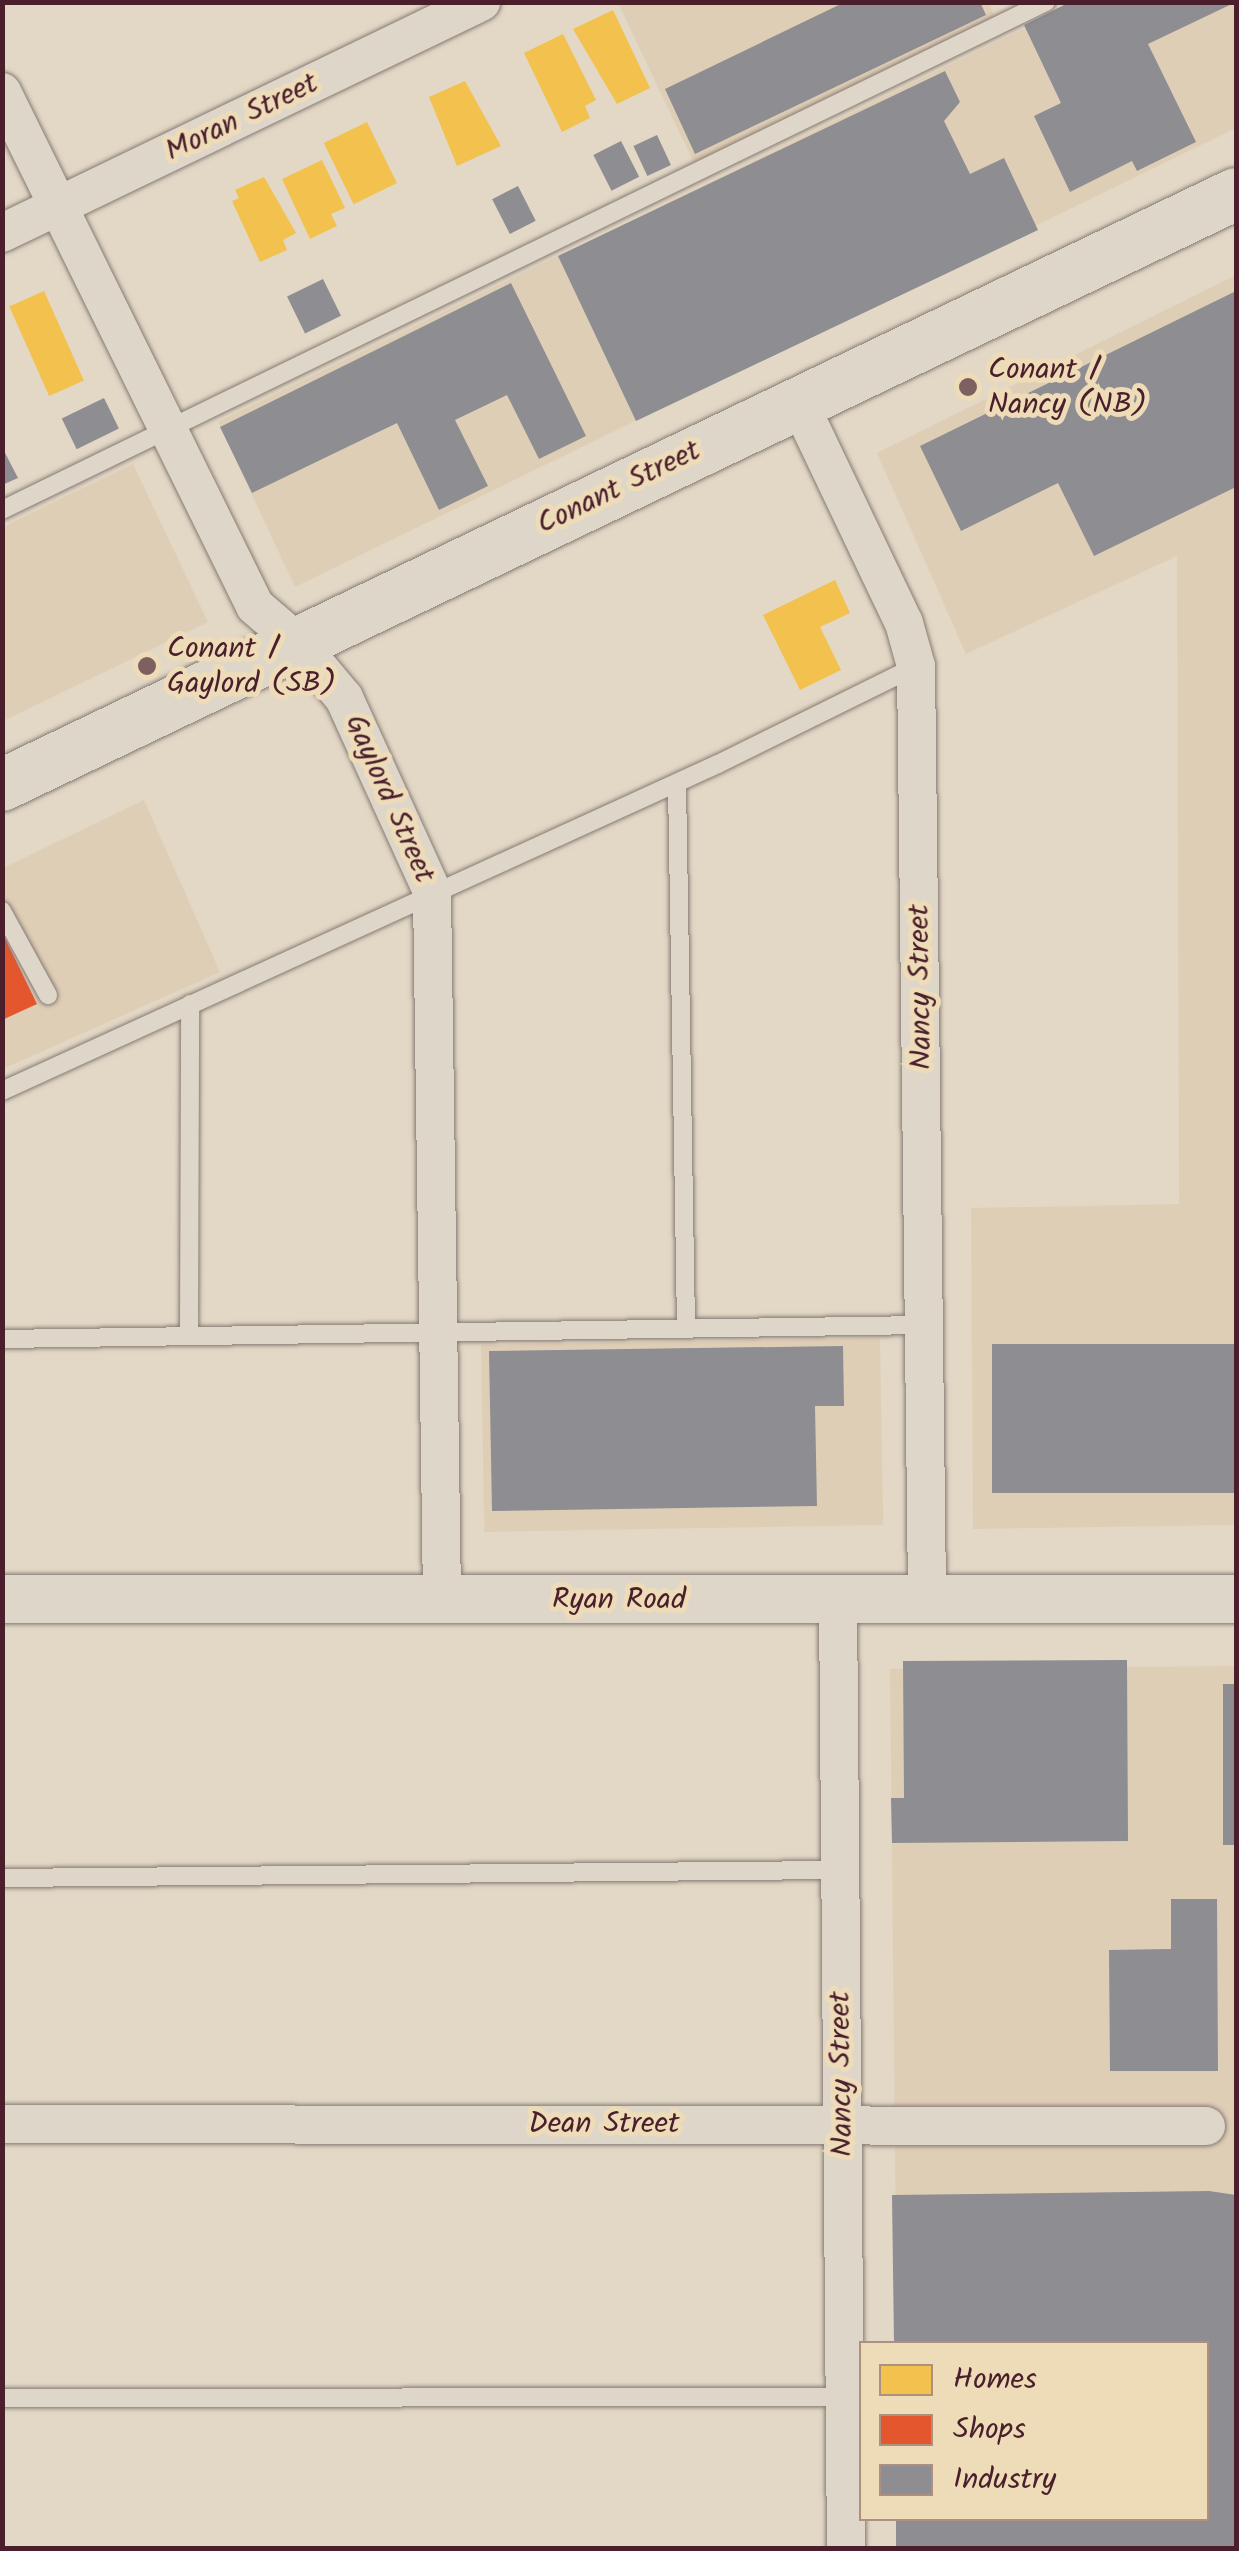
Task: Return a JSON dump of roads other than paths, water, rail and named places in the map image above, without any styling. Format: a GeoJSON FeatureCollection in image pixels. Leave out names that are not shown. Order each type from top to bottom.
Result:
{"type":"FeatureCollection","features":[{"type":"Feature","properties":{"kind":"main road","name":"Conant Street"},"geometry":{"type":"LineString","coordinates":[[2,785],[1236,194]]}},
{"type":"Feature","properties":{"kind":"street","name":"Moran Street"},"geometry":{"type":"LineString","coordinates":[[2,233],[481,2]]}},
{"type":"Feature","properties":{"kind":"street","name":"Gaylord Street"},"geometry":{"type":"LineString","coordinates":[[2,92],[164,432],[254,606],[298,644],[344,698],[432,891],[442,1601]]}},
{"type":"Feature","properties":{"kind":"street","name":"Nancy Street"},"geometry":{"type":"LineString","coordinates":[[798,401],[916,661],[926,1599]]}},
{"type":"Feature","properties":{"kind":"street","name":"Ryan Road"},"geometry":{"type":"LineString","coordinates":[[2,1599],[1236,1599]]}},
{"type":"Feature","properties":{"kind":"street","name":"Nancy Street"},"geometry":{"type":"LineString","coordinates":[[838,1599],[846,2548]]}},
{"type":"Feature","properties":{"kind":"street","name":"Dean Street"},"geometry":{"type":"LineString","coordinates":[[2,2124],[1206,2126]]}},
{"type":"Feature","properties":{"kind":"lane"},"geometry":{"type":"LineString","coordinates":[[2,510],[1046,2]]}},
{"type":"Feature","properties":{"kind":"lane"},"geometry":{"type":"LineString","coordinates":[[2,1091],[432,891],[676,783],[916,661]]}},
{"type":"Feature","properties":{"kind":"lane"},"geometry":{"type":"LineString","coordinates":[[676,783],[686,1328]]}},
{"type":"Feature","properties":{"kind":"lane"},"geometry":{"type":"LineString","coordinates":[[2,911],[48,995]]}},
{"type":"Feature","properties":{"kind":"lane"},"geometry":{"type":"LineString","coordinates":[[189,1336],[190,1004]]}},
{"type":"Feature","properties":{"kind":"lane"},"geometry":{"type":"LineString","coordinates":[[2,1339],[924,1325]]}},
{"type":"Feature","properties":{"kind":"lane"},"geometry":{"type":"LineString","coordinates":[[2,1878],[840,1870]]}},
{"type":"Feature","properties":{"kind":"lane"},"geometry":{"type":"LineString","coordinates":[[2,2398],[845,2396]]}},
{"type":"Feature","properties":{"kind":"place","name":"Conant / Nancy (NB)"},"geometry":{"type":"Point","coordinates":[968,387]}},
{"type":"Feature","properties":{"kind":"place","name":"Conant / Gaylord (SB)"},"geometry":{"type":"Point","coordinates":[147,666]}}]}
